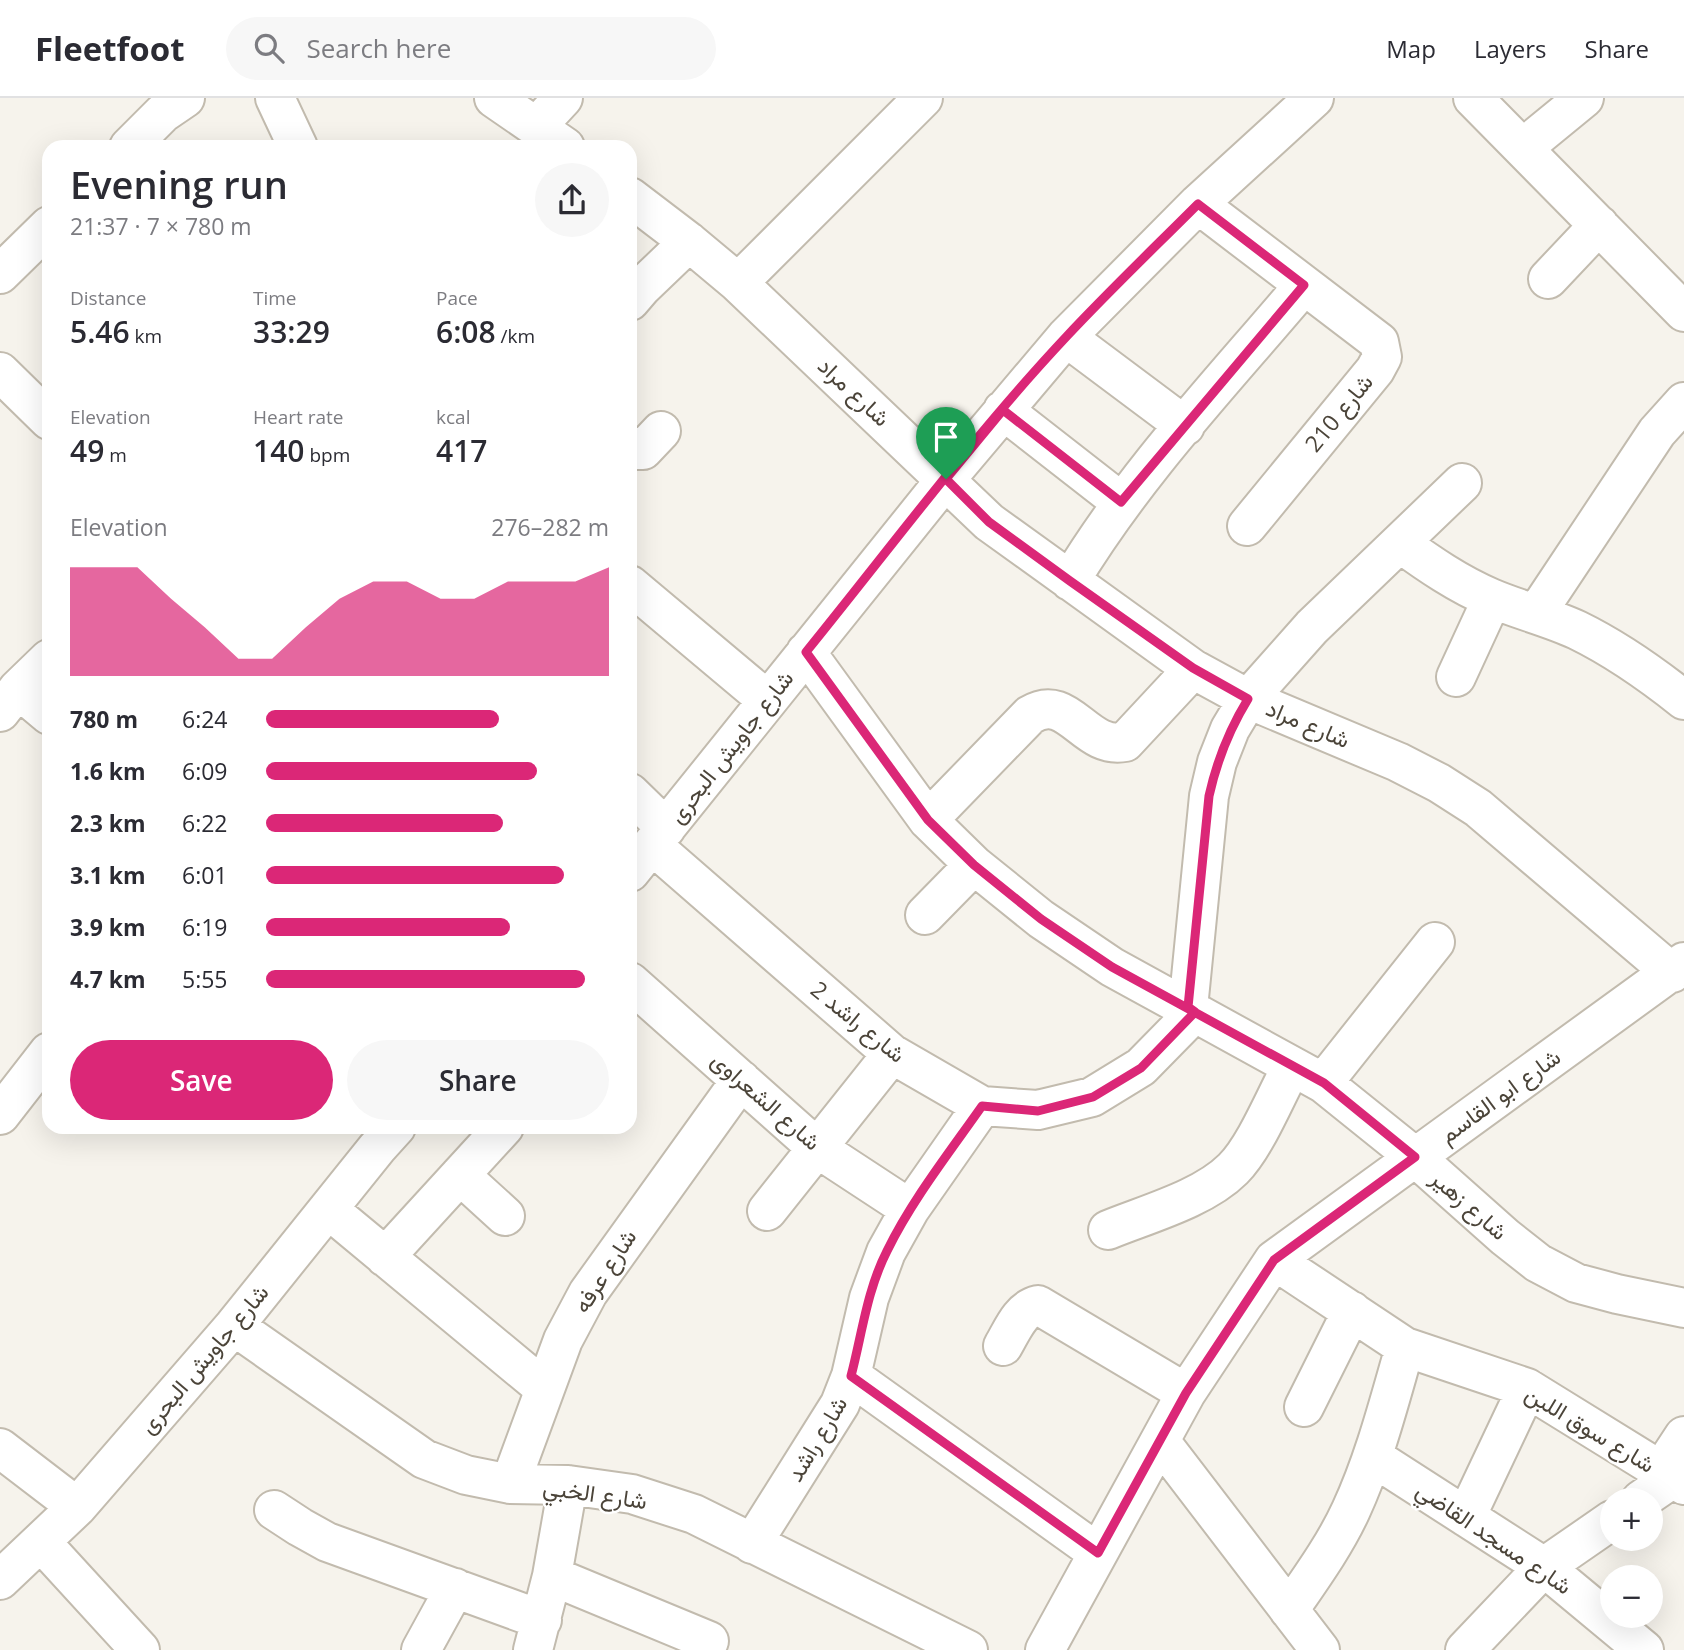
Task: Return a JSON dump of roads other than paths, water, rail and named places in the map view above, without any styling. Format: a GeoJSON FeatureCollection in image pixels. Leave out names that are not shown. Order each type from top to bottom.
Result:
{"type":"FeatureCollection","features":[{"type":"Feature","properties":{"kind":"street"},"geometry":{"type":"LineString","coordinates":[[136,140],[163,113],[185,98]]}},
{"type":"Feature","properties":{"kind":"street"},"geometry":{"type":"LineString","coordinates":[[275,98],[295,140]]}},
{"type":"Feature","properties":{"kind":"street"},"geometry":{"type":"LineString","coordinates":[[494,98],[551,137],[563,98]]}},
{"type":"Feature","properties":{"kind":"street"},"geometry":{"type":"LineString","coordinates":[[738,283],[923,98]]}},
{"type":"Feature","properties":{"kind":"street","name":"شارع جاويش البحرى"},"geometry":{"type":"LineString","coordinates":[[650,849],[946,479],[1066,337],[1198,204],[1314,98]]}},
{"type":"Feature","properties":{"kind":"street"},"geometry":{"type":"LineString","coordinates":[[1473,98],[1684,312]]}},
{"type":"Feature","properties":{"kind":"street"},"geometry":{"type":"LineString","coordinates":[[1523,148],[1584,98]]}},
{"type":"Feature","properties":{"kind":"street","name":"شارع مراد"},"geometry":{"type":"LineString","coordinates":[[637,202],[738,283],[989,522],[1193,668],[1248,699],[1398,762],[1439,783],[1478,808],[1678,967]]}},
{"type":"Feature","properties":{"kind":"street","name":"شارع 210"},"geometry":{"type":"LineString","coordinates":[[1198,204],[1379,342],[1382,357],[1375,370],[1247,526]]}},
{"type":"Feature","properties":{"kind":"street"},"geometry":{"type":"LineString","coordinates":[[1548,279],[1599,225]]}},
{"type":"Feature","properties":{"kind":"street"},"geometry":{"type":"LineString","coordinates":[[0,274],[42,233]]}},
{"type":"Feature","properties":{"kind":"street"},"geometry":{"type":"LineString","coordinates":[[637,293],[689,242]]}},
{"type":"Feature","properties":{"kind":"street"},"geometry":{"type":"LineString","coordinates":[[1070,581],[1121,502],[1304,285]]}},
{"type":"Feature","properties":{"kind":"street"},"geometry":{"type":"LineString","coordinates":[[1066,337],[1185,426]]}},
{"type":"Feature","properties":{"kind":"street"},"geometry":{"type":"LineString","coordinates":[[3,380],[42,414]]}},
{"type":"Feature","properties":{"kind":"street"},"geometry":{"type":"LineString","coordinates":[[1536,614],[1657,432],[1684,402]]}},
{"type":"Feature","properties":{"kind":"street"},"geometry":{"type":"LineString","coordinates":[[1003,410],[1121,502]]}},
{"type":"Feature","properties":{"kind":"street"},"geometry":{"type":"LineString","coordinates":[[1191,1010],[1209,796],[1217,762],[1230,729],[1248,699],[1304,636],[1462,483]]}},
{"type":"Feature","properties":{"kind":"street"},"geometry":{"type":"LineString","coordinates":[[1400,543],[1460,583],[1492,599],[1574,629],[1612,648],[1684,700]]}},
{"type":"Feature","properties":{"kind":"street"},"geometry":{"type":"LineString","coordinates":[[637,591],[767,700]]}},
{"type":"Feature","properties":{"kind":"street"},"geometry":{"type":"LineString","coordinates":[[1456,677],[1492,599]]}},
{"type":"Feature","properties":{"kind":"street","name":"شارع زهير"},"geometry":{"type":"LineString","coordinates":[[806,652],[928,820],[974,865],[1041,919],[1091,953],[1308,1074],[1415,1157],[1538,1263],[1576,1283],[1684,1308]]}},
{"type":"Feature","properties":{"kind":"street"},"geometry":{"type":"LineString","coordinates":[[42,666],[9,701],[42,713]]}},
{"type":"Feature","properties":{"kind":"street"},"geometry":{"type":"LineString","coordinates":[[928,820],[1030,715],[1041,709],[1054,708],[1100,741],[1112,745],[1125,742],[1193,668]]}},
{"type":"Feature","properties":{"kind":"street","name":"شارع راشد 2"},"geometry":{"type":"LineString","coordinates":[[637,813],[650,849],[892,1054],[982,1106],[1038,1111],[1093,1097],[1141,1068],[1191,1010]]}},
{"type":"Feature","properties":{"kind":"street"},"geometry":{"type":"LineString","coordinates":[[925,915],[974,865]]}},
{"type":"Feature","properties":{"kind":"street"},"geometry":{"type":"LineString","coordinates":[[1108,1230],[1194,1195],[1215,1184],[1235,1168],[1308,1074],[1435,942]]}},
{"type":"Feature","properties":{"kind":"street","name":"شارع ابو القاسم"},"geometry":{"type":"LineString","coordinates":[[1045,1650],[1186,1393],[1274,1260],[1678,967]]}},
{"type":"Feature","properties":{"kind":"street","name":"شارع الشعراوى"},"geometry":{"type":"LineString","coordinates":[[637,988],[817,1148],[911,1209]]}},
{"type":"Feature","properties":{"kind":"street"},"geometry":{"type":"LineString","coordinates":[[767,1211],[892,1054]]}},
{"type":"Feature","properties":{"kind":"street"},"geometry":{"type":"LineString","coordinates":[[0,1115],[42,1061]]}},
{"type":"Feature","properties":{"kind":"street","name":"شارع عرفه"},"geometry":{"type":"LineString","coordinates":[[510,1484],[563,1340],[588,1293],[741,1080]]}},
{"type":"Feature","properties":{"kind":"street","name":"شارع راشد"},"geometry":{"type":"LineString","coordinates":[[752,1544],[840,1405],[851,1376],[869,1298],[886,1252],[911,1209],[982,1106]]}},
{"type":"Feature","properties":{"kind":"street","name":"شارع جاويش البحرى"},"geometry":{"type":"LineString","coordinates":[[0,1580],[77,1507],[234,1326],[328,1209],[376,1134]]}},
{"type":"Feature","properties":{"kind":"street"},"geometry":{"type":"LineString","coordinates":[[386,1256],[498,1134]]}},
{"type":"Feature","properties":{"kind":"street"},"geometry":{"type":"LineString","coordinates":[[460,1175],[505,1216]]}},
{"type":"Feature","properties":{"kind":"street"},"geometry":{"type":"LineString","coordinates":[[328,1209],[545,1390]]}},
{"type":"Feature","properties":{"kind":"street","name":"شارع سوق اللبن"},"geometry":{"type":"LineString","coordinates":[[1274,1260],[1405,1347],[1527,1388],[1665,1483]]}},
{"type":"Feature","properties":{"kind":"street"},"geometry":{"type":"LineString","coordinates":[[1003,1346],[1023,1313],[1029,1307],[1038,1305],[1186,1393]]}},
{"type":"Feature","properties":{"kind":"street"},"geometry":{"type":"LineString","coordinates":[[1304,1407],[1352,1311]]}},
{"type":"Feature","properties":{"kind":"street","name":"شارع الخبي"},"geometry":{"type":"LineString","coordinates":[[234,1326],[424,1459],[466,1475],[510,1484],[568,1485],[645,1498],[694,1514],[968,1650]]}},
{"type":"Feature","properties":{"kind":"street"},"geometry":{"type":"LineString","coordinates":[[1289,1610],[1322,1562],[1350,1511],[1373,1457],[1405,1347]]}},
{"type":"Feature","properties":{"kind":"street"},"geometry":{"type":"LineString","coordinates":[[851,1376],[1098,1553]]}},
{"type":"Feature","properties":{"kind":"street"},"geometry":{"type":"LineString","coordinates":[[1466,1517],[1527,1388]]}},
{"type":"Feature","properties":{"kind":"street"},"geometry":{"type":"LineString","coordinates":[[1665,1483],[1684,1436]]}},
{"type":"Feature","properties":{"kind":"street"},"geometry":{"type":"LineString","coordinates":[[1160,1440],[1320,1650]]}},
{"type":"Feature","properties":{"kind":"street"},"geometry":{"type":"LineString","coordinates":[[0,1448],[77,1507]]}},
{"type":"Feature","properties":{"kind":"street","name":"شارع مسجد القاضي"},"geometry":{"type":"LineString","coordinates":[[1373,1457],[1544,1567],[1640,1649]]}},
{"type":"Feature","properties":{"kind":"street"},"geometry":{"type":"LineString","coordinates":[[274,1510],[327,1542],[454,1588],[538,1635],[552,1576],[568,1485]]}},
{"type":"Feature","properties":{"kind":"street"},"geometry":{"type":"LineString","coordinates":[[1465,1650],[1544,1567],[1600,1528]]}},
{"type":"Feature","properties":{"kind":"street"},"geometry":{"type":"LineString","coordinates":[[41,1542],[139,1650]]}},
{"type":"Feature","properties":{"kind":"street"},"geometry":{"type":"LineString","coordinates":[[552,1576],[709,1641]]}},
{"type":"Feature","properties":{"kind":"street"},"geometry":{"type":"LineString","coordinates":[[421,1650],[454,1588]]}}]}
